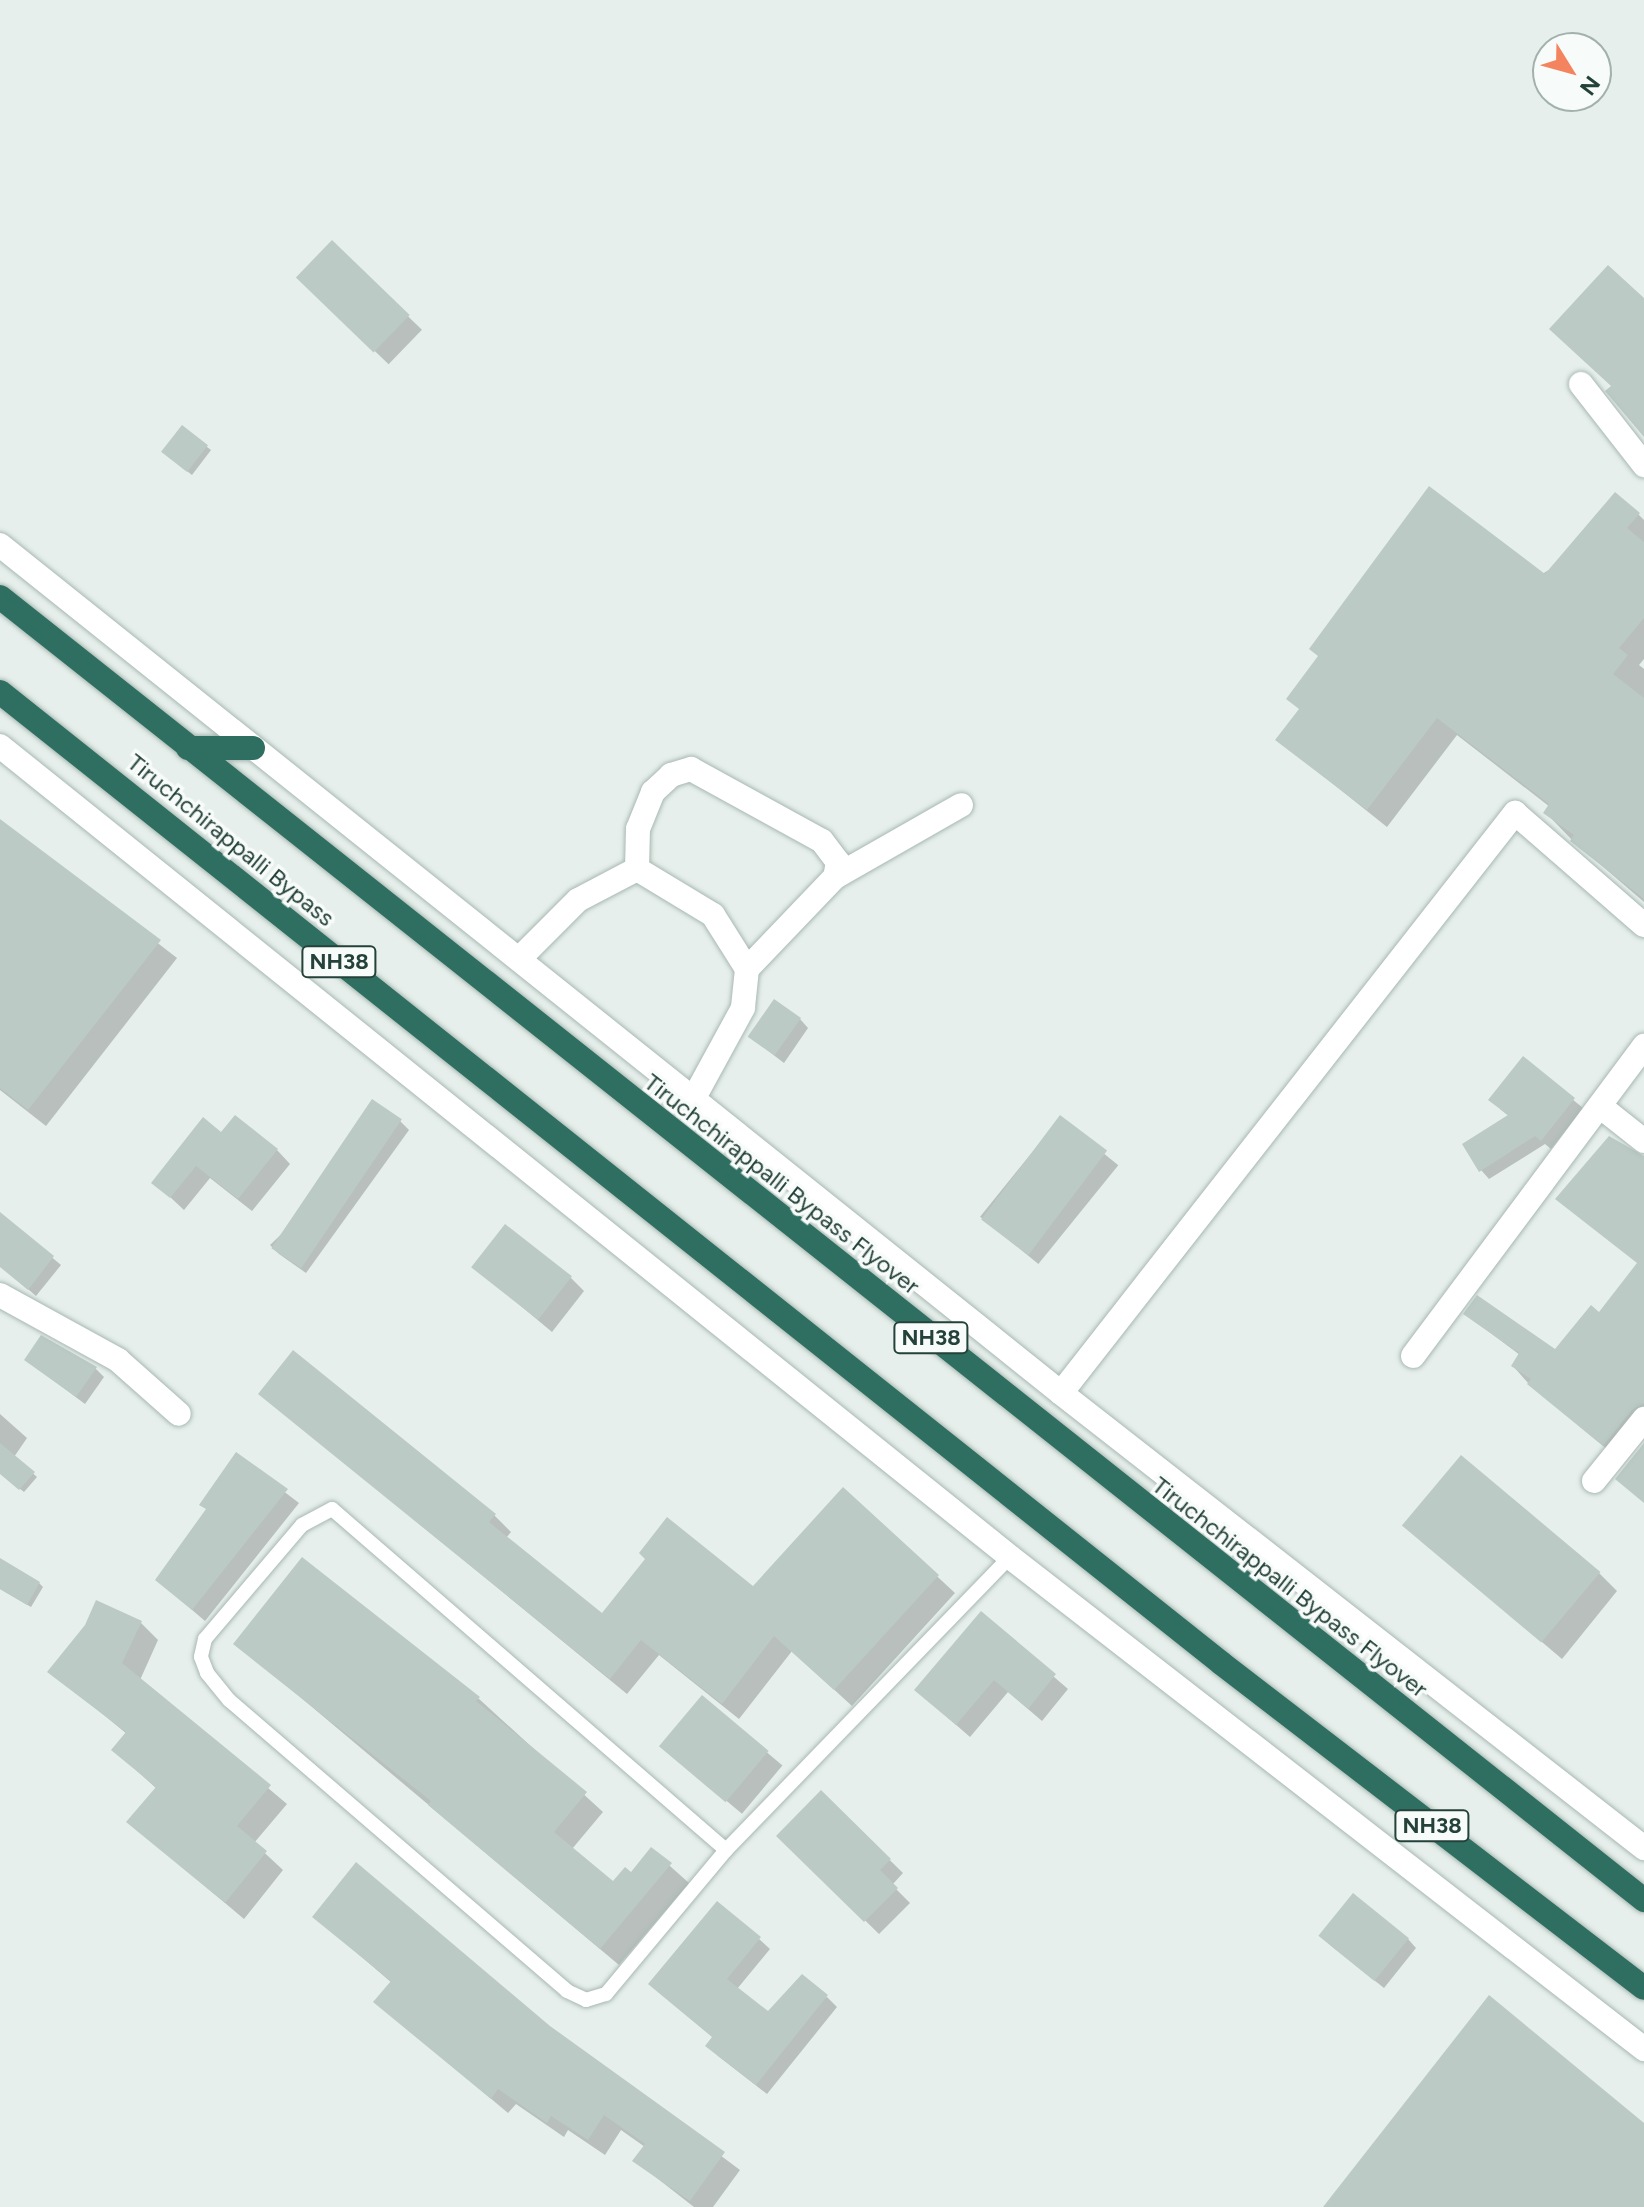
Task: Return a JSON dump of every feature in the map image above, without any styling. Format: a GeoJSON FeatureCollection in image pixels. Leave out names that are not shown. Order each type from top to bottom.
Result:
{"type":"FeatureCollection","features":[{"type":"Feature","properties":{"kind":"highway","name":"Tiruchchirappalli Bypass"},"geometry":{"type":"LineString","coordinates":[[0,597],[188,748]]}},
{"type":"Feature","properties":{"kind":"highway","name":"Tiruchchirappalli Bypass"},"geometry":{"type":"LineString","coordinates":[[0,692],[1221,1663],[1644,1988]]}},
{"type":"Feature","properties":{"kind":"highway"},"geometry":{"type":"LineString","coordinates":[[188,748],[253,748]]}},
{"type":"Feature","properties":{"kind":"highway","name":"Tiruchchirappalli Bypass Flyover"},"geometry":{"type":"LineString","coordinates":[[188,748],[1274,1611],[1644,1900]]}},
{"type":"Feature","properties":{"kind":"street"},"geometry":{"type":"LineString","coordinates":[[1581,384],[1644,465]]}},
{"type":"Feature","properties":{"kind":"street"},"geometry":{"type":"LineString","coordinates":[[0,545],[695,1096],[1061,1393],[1644,1848]]}},
{"type":"Feature","properties":{"kind":"street"},"geometry":{"type":"LineString","coordinates":[[0,746],[1010,1557],[1644,2049]]}},
{"type":"Feature","properties":{"kind":"street"},"geometry":{"type":"LineString","coordinates":[[637,869],[638,829],[653,792],[671,775],[691,769],[834,849],[835,877]]}},
{"type":"Feature","properties":{"kind":"street"},"geometry":{"type":"LineString","coordinates":[[695,1096],[743,1008],[747,969],[835,877],[961,805]]}},
{"type":"Feature","properties":{"kind":"street"},"geometry":{"type":"LineString","coordinates":[[1061,1393],[1515,813],[1644,925]]}},
{"type":"Feature","properties":{"kind":"street"},"geometry":{"type":"LineString","coordinates":[[519,959],[578,900],[637,869]]}},
{"type":"Feature","properties":{"kind":"street"},"geometry":{"type":"LineString","coordinates":[[637,869],[713,915],[747,969]]}},
{"type":"Feature","properties":{"kind":"street"},"geometry":{"type":"LineString","coordinates":[[1413,1356],[1644,1046]]}},
{"type":"Feature","properties":{"kind":"street"},"geometry":{"type":"LineString","coordinates":[[1601,1107],[1644,1141]]}},
{"type":"Feature","properties":{"kind":"street"},"geometry":{"type":"LineString","coordinates":[[0,1295],[118,1360],[179,1414]]}},
{"type":"Feature","properties":{"kind":"street"},"geometry":{"type":"LineString","coordinates":[[1594,1481],[1644,1419]]}},
{"type":"Feature","properties":{"kind":"lane"},"geometry":{"type":"LineString","coordinates":[[726,1850],[332,1509],[302,1525],[205,1639],[204,1665],[229,1700],[567,1991],[586,2000],[606,1994],[726,1850],[1010,1557]]}},
{"type":"Feature","properties":{"kind":"building"},"geometry":{"type":"Polygon","coordinates":[[[332,240],[410,315],[374,352],[296,277],[332,240]]]}},
{"type":"Feature","properties":{"kind":"building"},"geometry":{"type":"Polygon","coordinates":[[[1608,265],[1644,298],[1644,437],[1605,391],[1611,386],[1549,329],[1608,265]]]}},
{"type":"Feature","properties":{"kind":"building"},"geometry":{"type":"Polygon","coordinates":[[[182,425],[208,445],[187,472],[161,452],[182,425]]]}},
{"type":"Feature","properties":{"kind":"building"},"geometry":{"type":"Polygon","coordinates":[[[1429,486],[1545,574],[1615,492],[1640,513],[1627,528],[1644,542],[1644,618],[1619,648],[1628,655],[1613,674],[1644,698],[1644,899],[1570,841],[1574,835],[1543,813],[1549,804],[1437,718],[1367,810],[1275,740],[1299,709],[1286,699],[1318,656],[1309,649],[1429,486]]]}},
{"type":"Feature","properties":{"kind":"building"},"geometry":{"type":"Polygon","coordinates":[[[0,819],[161,940],[28,1110],[0,1088],[0,819]]]}},
{"type":"Feature","properties":{"kind":"building"},"geometry":{"type":"Polygon","coordinates":[[[774,999],[801,1018],[775,1056],[748,1037],[774,999]]]}},
{"type":"Feature","properties":{"kind":"building"},"geometry":{"type":"Polygon","coordinates":[[[1523,1056],[1575,1098],[1541,1141],[1535,1136],[1479,1172],[1462,1144],[1508,1115],[1488,1100],[1523,1056]]]}},
{"type":"Feature","properties":{"kind":"building"},"geometry":{"type":"Polygon","coordinates":[[[372,1099],[402,1119],[301,1268],[271,1248],[372,1099]]]}},
{"type":"Feature","properties":{"kind":"building"},"geometry":{"type":"Polygon","coordinates":[[[235,1115],[278,1149],[238,1199],[196,1166],[170,1198],[151,1183],[203,1117],[221,1132],[235,1115]]]}},
{"type":"Feature","properties":{"kind":"building"},"geometry":{"type":"Polygon","coordinates":[[[1060,1115],[1107,1151],[1028,1255],[981,1220],[1060,1115]]]}},
{"type":"Feature","properties":{"kind":"building"},"geometry":{"type":"Polygon","coordinates":[[[1609,1136],[1644,1156],[1644,1404],[1632,1410],[1603,1446],[1527,1384],[1531,1379],[1511,1366],[1519,1353],[1463,1314],[1477,1295],[1555,1349],[1591,1305],[1599,1312],[1637,1263],[1555,1199],[1609,1136]]]}},
{"type":"Feature","properties":{"kind":"building"},"geometry":{"type":"Polygon","coordinates":[[[0,1212],[54,1256],[28,1290],[0,1267],[0,1212]]]}},
{"type":"Feature","properties":{"kind":"building"},"geometry":{"type":"Polygon","coordinates":[[[505,1224],[572,1276],[538,1320],[471,1267],[505,1224]]]}},
{"type":"Feature","properties":{"kind":"building"},"geometry":{"type":"Polygon","coordinates":[[[41,1335],[97,1367],[76,1397],[24,1360],[41,1335]]]}},
{"type":"Feature","properties":{"kind":"building"},"geometry":{"type":"Polygon","coordinates":[[[293,1350],[496,1514],[489,1522],[602,1613],[645,1559],[639,1553],[667,1517],[753,1586],[843,1487],[939,1575],[834,1690],[774,1636],[722,1704],[641,1640],[610,1679],[258,1394],[293,1350]]]}},
{"type":"Feature","properties":{"kind":"building"},"geometry":{"type":"Polygon","coordinates":[[[0,1443],[35,1472],[19,1490],[0,1474],[0,1443]]]}},
{"type":"Feature","properties":{"kind":"building"},"geometry":{"type":"Polygon","coordinates":[[[1644,1443],[1644,1503],[1615,1479],[1644,1443]]]}},
{"type":"Feature","properties":{"kind":"building"},"geometry":{"type":"Polygon","coordinates":[[[236,1452],[288,1489],[192,1610],[155,1580],[206,1509],[199,1505],[236,1452]]]}},
{"type":"Feature","properties":{"kind":"building"},"geometry":{"type":"Polygon","coordinates":[[[1461,1455],[1600,1572],[1541,1642],[1402,1525],[1461,1455]]]}},
{"type":"Feature","properties":{"kind":"building"},"geometry":{"type":"Polygon","coordinates":[[[302,1557],[480,1697],[476,1701],[587,1792],[554,1832],[613,1881],[625,1867],[631,1872],[651,1847],[672,1863],[600,1949],[428,1805],[431,1801],[233,1644],[302,1557]]]}},
{"type":"Feature","properties":{"kind":"building"},"geometry":{"type":"Polygon","coordinates":[[[0,1558],[40,1582],[27,1605],[0,1589],[0,1558]]]}},
{"type":"Feature","properties":{"kind":"building"},"geometry":{"type":"Polygon","coordinates":[[[96,1600],[142,1621],[122,1663],[271,1785],[237,1826],[267,1851],[225,1903],[126,1822],[156,1787],[111,1750],[126,1732],[47,1672],[85,1625],[96,1600]]]}},
{"type":"Feature","properties":{"kind":"building"},"geometry":{"type":"Polygon","coordinates":[[[981,1611],[1056,1674],[1028,1709],[994,1680],[956,1725],[914,1690],[981,1611]]]}},
{"type":"Feature","properties":{"kind":"building"},"geometry":{"type":"Polygon","coordinates":[[[702,1695],[769,1751],[726,1802],[659,1746],[702,1695]]]}},
{"type":"Feature","properties":{"kind":"building"},"geometry":{"type":"Polygon","coordinates":[[[821,1790],[891,1859],[880,1870],[898,1888],[864,1922],[776,1836],[821,1790]]]}},
{"type":"Feature","properties":{"kind":"building"},"geometry":{"type":"Polygon","coordinates":[[[356,1862],[550,2026],[725,2152],[690,2201],[632,2161],[645,2144],[604,2115],[588,2140],[551,2116],[547,2123],[498,2089],[491,2099],[373,2002],[391,1981],[312,1917],[356,1862]]]}},
{"type":"Feature","properties":{"kind":"building"},"geometry":{"type":"Polygon","coordinates":[[[1353,1893],[1409,1938],[1374,1981],[1318,1936],[1353,1893]]]}},
{"type":"Feature","properties":{"kind":"building"},"geometry":{"type":"Polygon","coordinates":[[[717,1901],[761,1937],[727,1979],[768,2011],[802,1974],[828,1995],[756,2085],[705,2046],[712,2037],[648,1984],[717,1901]]]}},
{"type":"Feature","properties":{"kind":"building"},"geometry":{"type":"Polygon","coordinates":[[[1489,1995],[1644,2123],[1644,2207],[1323,2207],[1489,1995]]]}}]}
